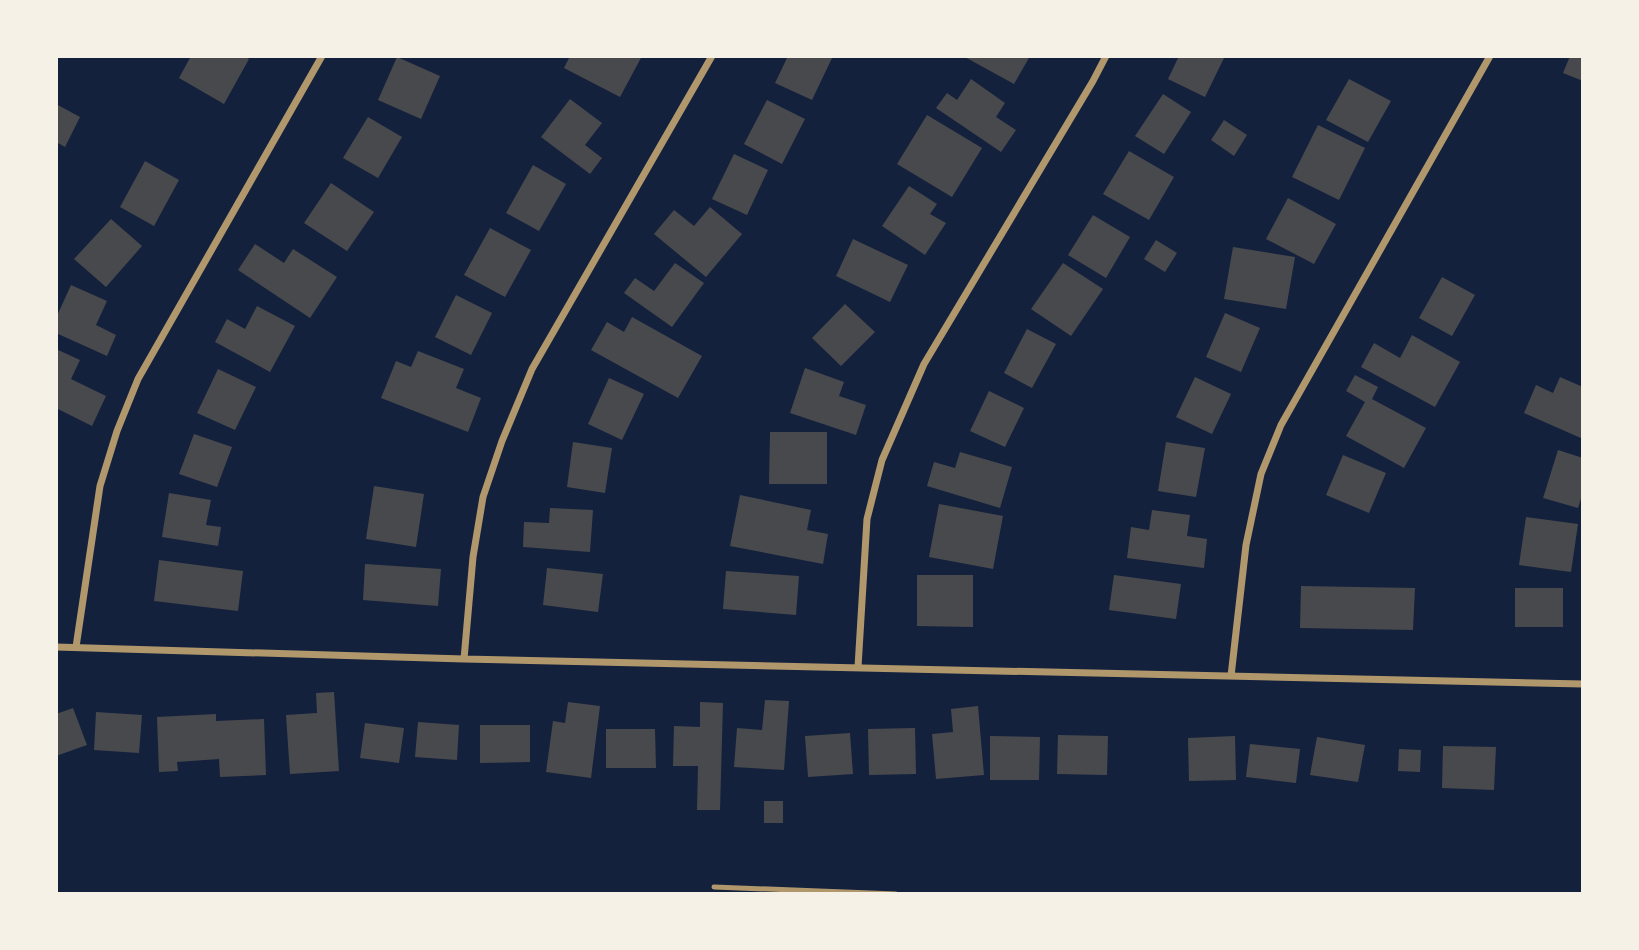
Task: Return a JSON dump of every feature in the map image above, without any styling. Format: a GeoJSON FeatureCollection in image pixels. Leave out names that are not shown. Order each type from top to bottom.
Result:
{"type":"FeatureCollection","features":[{"type":"Feature","properties":{"kind":"street"},"geometry":{"type":"LineString","coordinates":[[76,647],[100,486],[117,431],[138,379],[322,56]]}},
{"type":"Feature","properties":{"kind":"street"},"geometry":{"type":"LineString","coordinates":[[464,659],[473,557],[483,497],[502,441],[532,369],[712,56]]}},
{"type":"Feature","properties":{"kind":"street"},"geometry":{"type":"LineString","coordinates":[[858,667],[867,519],[882,460],[925,365],[1106,56]]}},
{"type":"Feature","properties":{"kind":"street"},"geometry":{"type":"LineString","coordinates":[[1231,676],[1246,545],[1261,474],[1281,425],[1490,56]]}},
{"type":"Feature","properties":{"kind":"street"},"geometry":{"type":"LineString","coordinates":[[56,647],[464,659],[1583,684]]}},
{"type":"Feature","properties":{"kind":"lane"},"geometry":{"type":"LineString","coordinates":[[714,887],[896,894]]}},
{"type":"Feature","properties":{"kind":"building"},"geometry":{"type":"Polygon","coordinates":[[[191,56],[244,56],[249,59],[224,104],[179,78],[191,56]]]}},
{"type":"Feature","properties":{"kind":"building"},"geometry":{"type":"Polygon","coordinates":[[[570,56],[642,56],[620,97],[564,68],[570,56]]]}},
{"type":"Feature","properties":{"kind":"building"},"geometry":{"type":"Polygon","coordinates":[[[788,56],[833,56],[812,100],[775,83],[788,56]]]}},
{"type":"Feature","properties":{"kind":"building"},"geometry":{"type":"Polygon","coordinates":[[[963,56],[1030,56],[1014,84],[963,56]]]}},
{"type":"Feature","properties":{"kind":"building"},"geometry":{"type":"Polygon","coordinates":[[[1179,56],[1224,58],[1205,97],[1168,79],[1179,56]]]}},
{"type":"Feature","properties":{"kind":"building"},"geometry":{"type":"Polygon","coordinates":[[[1570,56],[1583,56],[1583,81],[1563,73],[1570,56]]]}},
{"type":"Feature","properties":{"kind":"building"},"geometry":{"type":"Polygon","coordinates":[[[397,57],[440,76],[421,119],[378,100],[397,57]]]}},
{"type":"Feature","properties":{"kind":"building"},"geometry":{"type":"Polygon","coordinates":[[[971,79],[1005,103],[996,117],[1016,130],[1001,152],[936,108],[947,93],[957,100],[971,79]]]}},
{"type":"Feature","properties":{"kind":"building"},"geometry":{"type":"Polygon","coordinates":[[[1349,79],[1391,101],[1368,142],[1326,120],[1349,79]]]}},
{"type":"Feature","properties":{"kind":"building"},"geometry":{"type":"Polygon","coordinates":[[[1163,94],[1191,112],[1164,154],[1135,136],[1163,94]]]}},
{"type":"Feature","properties":{"kind":"building"},"geometry":{"type":"Polygon","coordinates":[[[570,99],[602,123],[585,145],[602,158],[590,174],[541,137],[570,99]]]}},
{"type":"Feature","properties":{"kind":"building"},"geometry":{"type":"Polygon","coordinates":[[[767,100],[805,119],[782,164],[744,144],[767,100]]]}},
{"type":"Feature","properties":{"kind":"building"},"geometry":{"type":"Polygon","coordinates":[[[56,104],[80,117],[65,147],[56,142],[56,104]]]}},
{"type":"Feature","properties":{"kind":"building"},"geometry":{"type":"Polygon","coordinates":[[[927,115],[982,148],[952,197],[897,164],[927,115]]]}},
{"type":"Feature","properties":{"kind":"building"},"geometry":{"type":"Polygon","coordinates":[[[368,117],[402,137],[378,178],[343,158],[368,117]]]}},
{"type":"Feature","properties":{"kind":"building"},"geometry":{"type":"Polygon","coordinates":[[[1224,120],[1247,135],[1234,156],[1211,140],[1224,120]]]}},
{"type":"Feature","properties":{"kind":"building"},"geometry":{"type":"Polygon","coordinates":[[[1318,125],[1365,148],[1339,200],[1292,177],[1318,125]]]}},
{"type":"Feature","properties":{"kind":"building"},"geometry":{"type":"Polygon","coordinates":[[[1129,151],[1174,177],[1149,220],[1103,194],[1129,151]]]}},
{"type":"Feature","properties":{"kind":"building"},"geometry":{"type":"Polygon","coordinates":[[[734,154],[768,170],[747,215],[712,199],[734,154]]]}},
{"type":"Feature","properties":{"kind":"building"},"geometry":{"type":"Polygon","coordinates":[[[145,161],[179,180],[154,226],[120,207],[145,161]]]}},
{"type":"Feature","properties":{"kind":"building"},"geometry":{"type":"Polygon","coordinates":[[[533,165],[566,184],[539,231],[506,213],[533,165]]]}},
{"type":"Feature","properties":{"kind":"building"},"geometry":{"type":"Polygon","coordinates":[[[331,183],[374,212],[347,251],[304,223],[331,183]]]}},
{"type":"Feature","properties":{"kind":"building"},"geometry":{"type":"Polygon","coordinates":[[[909,186],[937,204],[930,214],[946,223],[925,255],[882,226],[909,186]]]}},
{"type":"Feature","properties":{"kind":"building"},"geometry":{"type":"Polygon","coordinates":[[[1288,198],[1336,224],[1314,264],[1266,239],[1288,198]]]}},
{"type":"Feature","properties":{"kind":"building"},"geometry":{"type":"Polygon","coordinates":[[[710,207],[742,234],[706,277],[654,234],[674,210],[694,226],[710,207]]]}},
{"type":"Feature","properties":{"kind":"building"},"geometry":{"type":"Polygon","coordinates":[[[1093,215],[1130,237],[1106,278],[1068,255],[1093,215]]]}},
{"type":"Feature","properties":{"kind":"building"},"geometry":{"type":"Polygon","coordinates":[[[111,219],[142,246],[106,287],[74,259],[111,219]]]}},
{"type":"Feature","properties":{"kind":"building"},"geometry":{"type":"Polygon","coordinates":[[[490,228],[531,250],[505,297],[464,275],[490,228]]]}},
{"type":"Feature","properties":{"kind":"building"},"geometry":{"type":"Polygon","coordinates":[[[853,239],[908,265],[890,302],[836,276],[853,239]]]}},
{"type":"Feature","properties":{"kind":"building"},"geometry":{"type":"Polygon","coordinates":[[[1156,240],[1177,253],[1165,272],[1144,259],[1156,240]]]}},
{"type":"Feature","properties":{"kind":"building"},"geometry":{"type":"Polygon","coordinates":[[[255,244],[284,263],[293,249],[337,277],[310,318],[238,270],[255,244]]]}},
{"type":"Feature","properties":{"kind":"building"},"geometry":{"type":"Polygon","coordinates":[[[1233,247],[1295,257],[1286,309],[1224,299],[1233,247]]]}},
{"type":"Feature","properties":{"kind":"building"},"geometry":{"type":"Polygon","coordinates":[[[675,263],[704,283],[672,327],[624,293],[635,278],[654,291],[675,263]]]}},
{"type":"Feature","properties":{"kind":"building"},"geometry":{"type":"Polygon","coordinates":[[[1063,263],[1103,289],[1071,336],[1031,309],[1063,263]]]}},
{"type":"Feature","properties":{"kind":"building"},"geometry":{"type":"Polygon","coordinates":[[[1442,277],[1475,295],[1452,336],[1419,318],[1442,277]]]}},
{"type":"Feature","properties":{"kind":"building"},"geometry":{"type":"Polygon","coordinates":[[[71,285],[107,301],[96,325],[116,335],[107,356],[56,333],[56,318],[71,285]]]}},
{"type":"Feature","properties":{"kind":"building"},"geometry":{"type":"Polygon","coordinates":[[[456,295],[492,313],[471,355],[435,337],[456,295]]]}},
{"type":"Feature","properties":{"kind":"building"},"geometry":{"type":"Polygon","coordinates":[[[845,304],[875,332],[841,366],[812,338],[845,304]]]}},
{"type":"Feature","properties":{"kind":"building"},"geometry":{"type":"Polygon","coordinates":[[[257,306],[295,326],[270,372],[215,342],[227,319],[245,329],[257,306]]]}},
{"type":"Feature","properties":{"kind":"building"},"geometry":{"type":"Polygon","coordinates":[[[1225,313],[1260,328],[1241,372],[1206,357],[1225,313]]]}},
{"type":"Feature","properties":{"kind":"building"},"geometry":{"type":"Polygon","coordinates":[[[632,317],[702,356],[678,398],[591,350],[607,322],[624,332],[632,317]]]}},
{"type":"Feature","properties":{"kind":"building"},"geometry":{"type":"Polygon","coordinates":[[[1027,329],[1056,344],[1032,388],[1004,373],[1027,329]]]}},
{"type":"Feature","properties":{"kind":"building"},"geometry":{"type":"Polygon","coordinates":[[[1412,335],[1460,362],[1435,407],[1361,367],[1374,343],[1400,358],[1412,335]]]}},
{"type":"Feature","properties":{"kind":"building"},"geometry":{"type":"Polygon","coordinates":[[[56,349],[80,360],[71,379],[106,396],[92,426],[56,408],[56,349]]]}},
{"type":"Feature","properties":{"kind":"building"},"geometry":{"type":"Polygon","coordinates":[[[418,351],[464,369],[456,388],[481,398],[468,432],[381,398],[396,361],[411,367],[418,351]]]}},
{"type":"Feature","properties":{"kind":"building"},"geometry":{"type":"Polygon","coordinates":[[[805,368],[844,382],[839,396],[866,405],[856,435],[790,413],[805,368]]]}},
{"type":"Feature","properties":{"kind":"building"},"geometry":{"type":"Polygon","coordinates":[[[218,369],[256,387],[235,430],[197,413],[218,369]]]}},
{"type":"Feature","properties":{"kind":"building"},"geometry":{"type":"Polygon","coordinates":[[[1355,375],[1378,387],[1372,399],[1426,428],[1404,468],[1346,436],[1365,402],[1346,391],[1355,375]]]}},
{"type":"Feature","properties":{"kind":"building"},"geometry":{"type":"Polygon","coordinates":[[[1195,377],[1231,394],[1212,434],[1176,417],[1195,377]]]}},
{"type":"Feature","properties":{"kind":"building"},"geometry":{"type":"Polygon","coordinates":[[[1560,377],[1583,387],[1583,439],[1524,413],[1536,385],[1553,393],[1560,377]]]}},
{"type":"Feature","properties":{"kind":"building"},"geometry":{"type":"Polygon","coordinates":[[[609,378],[644,394],[622,440],[588,424],[609,378]]]}},
{"type":"Feature","properties":{"kind":"building"},"geometry":{"type":"Polygon","coordinates":[[[989,391],[1024,408],[1005,447],[970,431],[989,391]]]}},
{"type":"Feature","properties":{"kind":"building"},"geometry":{"type":"Polygon","coordinates":[[[770,432],[827,432],[827,484],[769,484],[770,432]]]}},
{"type":"Feature","properties":{"kind":"building"},"geometry":{"type":"Polygon","coordinates":[[[194,434],[232,447],[217,487],[179,474],[194,434]]]}},
{"type":"Feature","properties":{"kind":"building"},"geometry":{"type":"Polygon","coordinates":[[[573,442],[612,448],[605,493],[567,487],[573,442]]]}},
{"type":"Feature","properties":{"kind":"building"},"geometry":{"type":"Polygon","coordinates":[[[1166,442],[1205,448],[1196,497],[1158,491],[1166,442]]]}},
{"type":"Feature","properties":{"kind":"building"},"geometry":{"type":"Polygon","coordinates":[[[1558,450],[1583,458],[1583,492],[1578,508],[1543,498],[1558,450]]]}},
{"type":"Feature","properties":{"kind":"building"},"geometry":{"type":"Polygon","coordinates":[[[960,452],[1012,467],[1000,508],[927,486],[934,462],[955,468],[960,452]]]}},
{"type":"Feature","properties":{"kind":"building"},"geometry":{"type":"Polygon","coordinates":[[[1343,455],[1386,473],[1369,513],[1326,495],[1343,455]]]}},
{"type":"Feature","properties":{"kind":"building"},"geometry":{"type":"Polygon","coordinates":[[[374,486],[424,494],[416,547],[366,539],[374,486]]]}},
{"type":"Feature","properties":{"kind":"building"},"geometry":{"type":"Polygon","coordinates":[[[169,493],[211,500],[206,525],[221,527],[218,546],[162,537],[169,493]]]}},
{"type":"Feature","properties":{"kind":"building"},"geometry":{"type":"Polygon","coordinates":[[[740,495],[811,510],[807,530],[828,534],[823,564],[730,546],[740,495]]]}},
{"type":"Feature","properties":{"kind":"building"},"geometry":{"type":"Polygon","coordinates":[[[939,504],[1003,516],[993,569],[929,557],[939,504]]]}},
{"type":"Feature","properties":{"kind":"building"},"geometry":{"type":"Polygon","coordinates":[[[550,508],[593,510],[590,552],[523,547],[524,522],[549,523],[550,508]]]}},
{"type":"Feature","properties":{"kind":"building"},"geometry":{"type":"Polygon","coordinates":[[[1152,510],[1190,515],[1187,536],[1207,539],[1204,568],[1127,558],[1131,527],[1149,530],[1152,510]]]}},
{"type":"Feature","properties":{"kind":"building"},"geometry":{"type":"Polygon","coordinates":[[[1526,517],[1578,524],[1571,572],[1519,565],[1526,517]]]}},
{"type":"Feature","properties":{"kind":"building"},"geometry":{"type":"Polygon","coordinates":[[[159,560],[243,571],[238,611],[154,601],[159,560]]]}},
{"type":"Feature","properties":{"kind":"building"},"geometry":{"type":"Polygon","coordinates":[[[365,564],[441,569],[438,606],[363,600],[365,564]]]}},
{"type":"Feature","properties":{"kind":"building"},"geometry":{"type":"Polygon","coordinates":[[[547,568],[603,574],[598,612],[543,605],[547,568]]]}},
{"type":"Feature","properties":{"kind":"building"},"geometry":{"type":"Polygon","coordinates":[[[726,571],[799,576],[796,615],[723,609],[726,571]]]}},
{"type":"Feature","properties":{"kind":"building"},"geometry":{"type":"Polygon","coordinates":[[[917,575],[973,575],[973,627],[917,626],[917,575]]]}},
{"type":"Feature","properties":{"kind":"building"},"geometry":{"type":"Polygon","coordinates":[[[1114,575],[1181,584],[1176,619],[1109,610],[1114,575]]]}},
{"type":"Feature","properties":{"kind":"building"},"geometry":{"type":"Polygon","coordinates":[[[1301,586],[1415,588],[1413,630],[1300,628],[1301,586]]]}},
{"type":"Feature","properties":{"kind":"building"},"geometry":{"type":"Polygon","coordinates":[[[1515,588],[1563,588],[1563,627],[1515,627],[1515,588]]]}},
{"type":"Feature","properties":{"kind":"building"},"geometry":{"type":"Polygon","coordinates":[[[334,692],[339,771],[290,774],[286,715],[317,713],[316,693],[334,692]]]}},
{"type":"Feature","properties":{"kind":"building"},"geometry":{"type":"Polygon","coordinates":[[[765,700],[789,701],[784,770],[734,767],[737,728],[762,730],[765,700]]]}},
{"type":"Feature","properties":{"kind":"building"},"geometry":{"type":"Polygon","coordinates":[[[568,702],[600,706],[591,778],[546,772],[553,721],[565,723],[568,702]]]}},
{"type":"Feature","properties":{"kind":"building"},"geometry":{"type":"Polygon","coordinates":[[[700,702],[723,703],[720,810],[697,810],[698,766],[673,766],[674,726],[700,727],[700,702]]]}},
{"type":"Feature","properties":{"kind":"building"},"geometry":{"type":"Polygon","coordinates":[[[978,706],[984,775],[936,779],[932,734],[953,732],[951,709],[978,706]]]}},
{"type":"Feature","properties":{"kind":"building"},"geometry":{"type":"Polygon","coordinates":[[[73,708],[87,745],[56,756],[56,714],[73,708]]]}},
{"type":"Feature","properties":{"kind":"building"},"geometry":{"type":"Polygon","coordinates":[[[96,712],[142,715],[139,753],[94,750],[96,712]]]}},
{"type":"Feature","properties":{"kind":"building"},"geometry":{"type":"Polygon","coordinates":[[[216,714],[216,721],[264,719],[266,775],[220,777],[219,759],[177,762],[178,771],[159,772],[157,717],[216,714]]]}},
{"type":"Feature","properties":{"kind":"building"},"geometry":{"type":"Polygon","coordinates":[[[418,722],[459,725],[457,760],[415,757],[418,722]]]}},
{"type":"Feature","properties":{"kind":"building"},"geometry":{"type":"Polygon","coordinates":[[[365,723],[404,728],[399,763],[360,758],[365,723]]]}},
{"type":"Feature","properties":{"kind":"building"},"geometry":{"type":"Polygon","coordinates":[[[480,725],[530,725],[530,762],[480,763],[480,725]]]}},
{"type":"Feature","properties":{"kind":"building"},"geometry":{"type":"Polygon","coordinates":[[[915,728],[916,774],[869,775],[868,729],[915,728]]]}},
{"type":"Feature","properties":{"kind":"building"},"geometry":{"type":"Polygon","coordinates":[[[606,729],[655,729],[656,768],[606,768],[606,729]]]}},
{"type":"Feature","properties":{"kind":"building"},"geometry":{"type":"Polygon","coordinates":[[[850,733],[853,774],[808,777],[805,736],[850,733]]]}},
{"type":"Feature","properties":{"kind":"building"},"geometry":{"type":"Polygon","coordinates":[[[1058,735],[1108,736],[1107,775],[1057,774],[1058,735]]]}},
{"type":"Feature","properties":{"kind":"building"},"geometry":{"type":"Polygon","coordinates":[[[990,736],[1040,737],[1039,780],[990,780],[990,736]]]}},
{"type":"Feature","properties":{"kind":"building"},"geometry":{"type":"Polygon","coordinates":[[[1235,736],[1236,780],[1189,781],[1188,738],[1235,736]]]}},
{"type":"Feature","properties":{"kind":"building"},"geometry":{"type":"Polygon","coordinates":[[[1317,737],[1365,745],[1358,782],[1310,775],[1317,737]]]}},
{"type":"Feature","properties":{"kind":"building"},"geometry":{"type":"Polygon","coordinates":[[[1250,744],[1300,749],[1296,783],[1246,777],[1250,744]]]}},
{"type":"Feature","properties":{"kind":"building"},"geometry":{"type":"Polygon","coordinates":[[[1443,746],[1496,747],[1494,790],[1442,788],[1443,746]]]}},
{"type":"Feature","properties":{"kind":"building"},"geometry":{"type":"Polygon","coordinates":[[[1399,749],[1421,750],[1420,772],[1398,771],[1399,749]]]}},
{"type":"Feature","properties":{"kind":"building"},"geometry":{"type":"Polygon","coordinates":[[[764,801],[783,801],[783,823],[764,823],[764,801]]]}}]}
